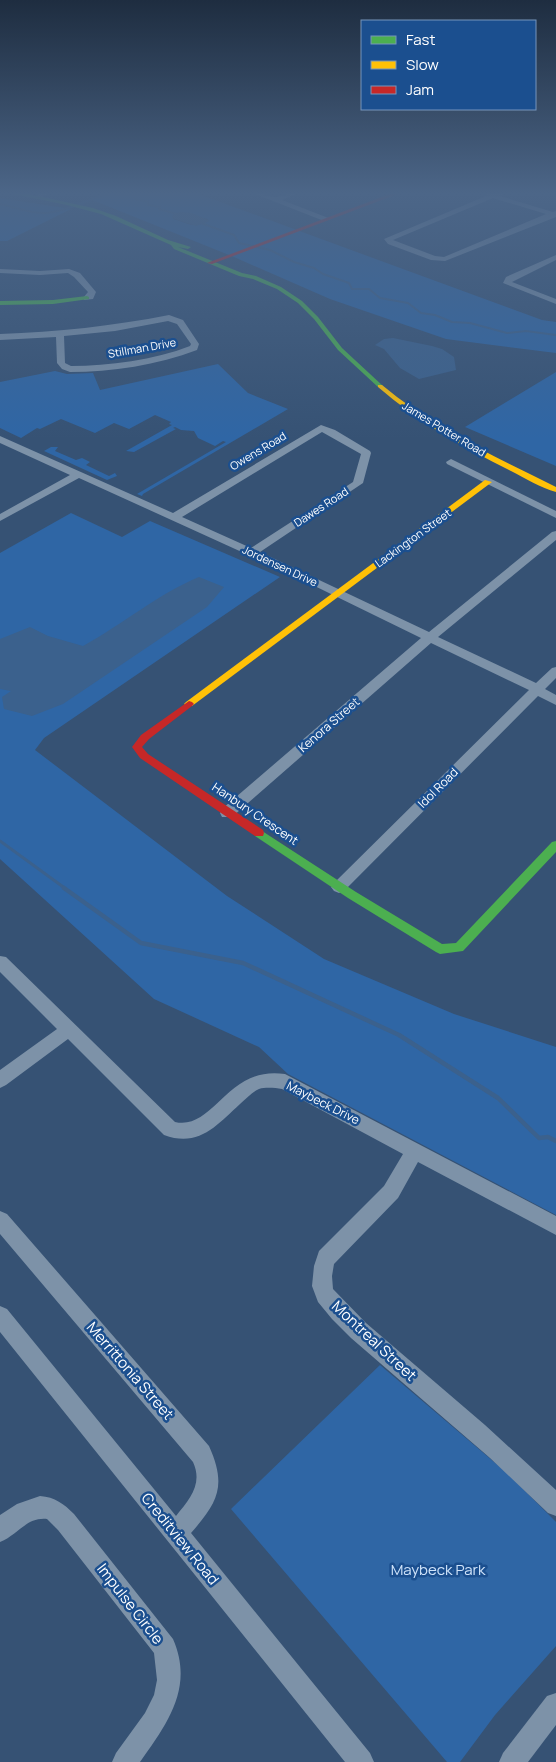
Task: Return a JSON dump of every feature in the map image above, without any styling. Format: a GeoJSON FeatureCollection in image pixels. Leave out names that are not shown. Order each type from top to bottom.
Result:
{"type":"FeatureCollection","features":[{"type":"Feature","properties":{"kind":"street"},"geometry":{"type":"LineString","coordinates":[[1,305],[53,302],[90,297],[92,292],[76,274]]}},
{"type":"Feature","properties":{"kind":"street","name":"James Potter Road"},"geometry":{"type":"LineString","coordinates":[[252,274],[279,288],[300,302],[316,318],[340,349],[393,398],[463,443],[556,490]]}},
{"type":"Feature","properties":{"kind":"street"},"geometry":{"type":"LineString","coordinates":[[517,274],[509,278],[507,282],[556,302]]}},
{"type":"Feature","properties":{"kind":"street","name":"Stillman Drive"},"geometry":{"type":"LineString","coordinates":[[0,337],[60,334],[115,328],[169,318],[180,322],[195,345],[194,348],[186,351],[145,360],[70,369],[60,363],[60,334]]}},
{"type":"Feature","properties":{"kind":"street","name":"Owens Road"},"geometry":{"type":"LineString","coordinates":[[173,518],[321,428],[332,432],[359,448]]}},
{"type":"Feature","properties":{"kind":"street","name":"Jordensen Drive"},"geometry":{"type":"LineString","coordinates":[[0,439],[338,593],[538,689],[556,702]]}},
{"type":"Feature","properties":{"kind":"street","name":"Dawes Road"},"geometry":{"type":"LineString","coordinates":[[251,553],[358,482],[366,453],[359,448]]}},
{"type":"Feature","properties":{"kind":"street"},"geometry":{"type":"LineString","coordinates":[[451,462],[556,515]]}},
{"type":"Feature","properties":{"kind":"street"},"geometry":{"type":"LineString","coordinates":[[0,518],[77,475]]}},
{"type":"Feature","properties":{"kind":"street","name":"Lackington Street"},"geometry":{"type":"LineString","coordinates":[[338,593],[488,482]]}},
{"type":"Feature","properties":{"kind":"street"},"geometry":{"type":"LineString","coordinates":[[430,637],[556,534]]}},
{"type":"Feature","properties":{"kind":"street","name":"Hanbury Crescent"},"geometry":{"type":"LineString","coordinates":[[338,593],[139,742],[137,747],[144,756],[339,887],[440,949],[458,948],[556,845]]}},
{"type":"Feature","properties":{"kind":"street","name":"Kenora Street"},"geometry":{"type":"LineString","coordinates":[[227,813],[430,637]]}},
{"type":"Feature","properties":{"kind":"street","name":"Idol Road"},"geometry":{"type":"LineString","coordinates":[[339,887],[556,671]]}},
{"type":"Feature","properties":{"kind":"street","name":"Maybeck Drive"},"geometry":{"type":"LineString","coordinates":[[0,962],[170,1129],[176,1132],[189,1132],[198,1128],[250,1085],[272,1080],[285,1082],[556,1226]]}},
{"type":"Feature","properties":{"kind":"street"},"geometry":{"type":"LineString","coordinates":[[0,1080],[69,1029]]}},
{"type":"Feature","properties":{"kind":"street","name":"Montreal Street"},"geometry":{"type":"LineString","coordinates":[[415,1151],[391,1192],[326,1258],[322,1270],[324,1293],[332,1305],[499,1452],[556,1505]]}},
{"type":"Feature","properties":{"kind":"street","name":"Merrittonia Street"},"geometry":{"type":"LineString","coordinates":[[0,1220],[201,1454],[208,1473],[206,1495],[176,1533]]}},
{"type":"Feature","properties":{"kind":"street","name":"Creditview Road"},"geometry":{"type":"LineString","coordinates":[[0,1316],[361,1762]]}},
{"type":"Feature","properties":{"kind":"street","name":"Impulse Circle"},"geometry":{"type":"LineString","coordinates":[[0,1531],[19,1514],[43,1508],[54,1510],[66,1522],[165,1647],[169,1660],[170,1674],[165,1702],[159,1714],[125,1762]]}},
{"type":"Feature","properties":{"kind":"street"},"geometry":{"type":"LineString","coordinates":[[512,1762],[556,1705]]}},
{"type":"Feature","properties":{"kind":"green space"},"geometry":{"type":"Polygon","coordinates":[[[273,274],[417,274],[542,320],[556,322],[556,353],[446,339],[330,299],[273,274]]]}},
{"type":"Feature","properties":{"kind":"green space"},"geometry":{"type":"Polygon","coordinates":[[[218,364],[248,393],[288,409],[142,496],[137,494],[226,442],[223,441],[215,446],[198,438],[194,431],[181,430],[175,427],[173,428],[176,429],[134,452],[126,451],[172,425],[169,424],[171,422],[155,415],[129,429],[114,423],[95,433],[61,419],[40,429],[37,428],[21,438],[0,428],[0,382],[55,371],[67,374],[93,373],[100,390],[218,364]]]}},
{"type":"Feature","properties":{"kind":"green space"},"geometry":{"type":"Polygon","coordinates":[[[556,372],[556,466],[465,427],[556,372]]]}},
{"type":"Feature","properties":{"kind":"green space"},"geometry":{"type":"Polygon","coordinates":[[[51,447],[58,447],[55,451],[76,460],[82,458],[90,462],[86,465],[109,476],[115,473],[117,476],[107,480],[44,451],[51,447]]]}},
{"type":"Feature","properties":{"kind":"green space"},"geometry":{"type":"Polygon","coordinates":[[[71,513],[122,537],[150,521],[280,577],[44,738],[35,750],[227,896],[324,959],[454,1014],[556,1047],[556,1215],[288,1074],[259,1047],[154,999],[0,859],[0,553],[71,513]]]}},
{"type":"Feature","properties":{"kind":"green space","name":"Maybeck Park"},"geometry":{"type":"Polygon","coordinates":[[[380,1365],[507,1473],[556,1522],[556,1646],[495,1715],[460,1762],[447,1762],[231,1509],[380,1365]]]}},
{"type":"Feature","properties":{"kind":"shaded area"},"geometry":{"type":"Polygon","coordinates":[[[393,338],[442,349],[454,357],[456,370],[419,379],[400,368],[384,349],[375,345],[384,339],[393,338]]]}},
{"type":"Feature","properties":{"kind":"shaded area"},"geometry":{"type":"Polygon","coordinates":[[[199,577],[224,587],[207,607],[63,704],[32,716],[4,709],[2,697],[11,691],[0,689],[0,639],[30,627],[48,636],[83,646],[169,592],[199,577]]]}},
{"type":"Feature","properties":{"kind":"waterway"},"geometry":{"type":"LineString","coordinates":[[324,274],[349,283],[352,289],[369,289],[380,298],[408,303],[421,313],[435,315],[452,322],[470,323],[507,333],[526,331],[556,335]]}},
{"type":"Feature","properties":{"kind":"waterway"},"geometry":{"type":"LineString","coordinates":[[0,841],[66,889]]}},
{"type":"Feature","properties":{"kind":"waterway"},"geometry":{"type":"LineString","coordinates":[[64,888],[141,943],[243,963],[399,1035],[498,1098],[539,1138],[548,1137],[556,1141]]}},
{"type":"Feature","properties":{"kind":"traffic: fast"},"geometry":{"type":"LineString","coordinates":[[239,274],[254,277],[279,288],[300,302],[316,318],[340,349],[380,386]]}},
{"type":"Feature","properties":{"kind":"traffic: fast"},"geometry":{"type":"LineString","coordinates":[[0,303],[53,302],[87,298]]}},
{"type":"Feature","properties":{"kind":"traffic: fast"},"geometry":{"type":"LineString","coordinates":[[259,833],[352,895],[440,949],[459,948],[556,845]]}},
{"type":"Feature","properties":{"kind":"traffic: slow"},"geometry":{"type":"LineString","coordinates":[[380,386],[399,402],[442,431],[487,456],[556,490]]}},
{"type":"Feature","properties":{"kind":"traffic: slow"},"geometry":{"type":"LineString","coordinates":[[189,704],[488,482]]}},
{"type":"Feature","properties":{"kind":"traffic: jam"},"geometry":{"type":"LineString","coordinates":[[189,704],[145,737],[137,747],[144,756],[259,833]]}}]}
